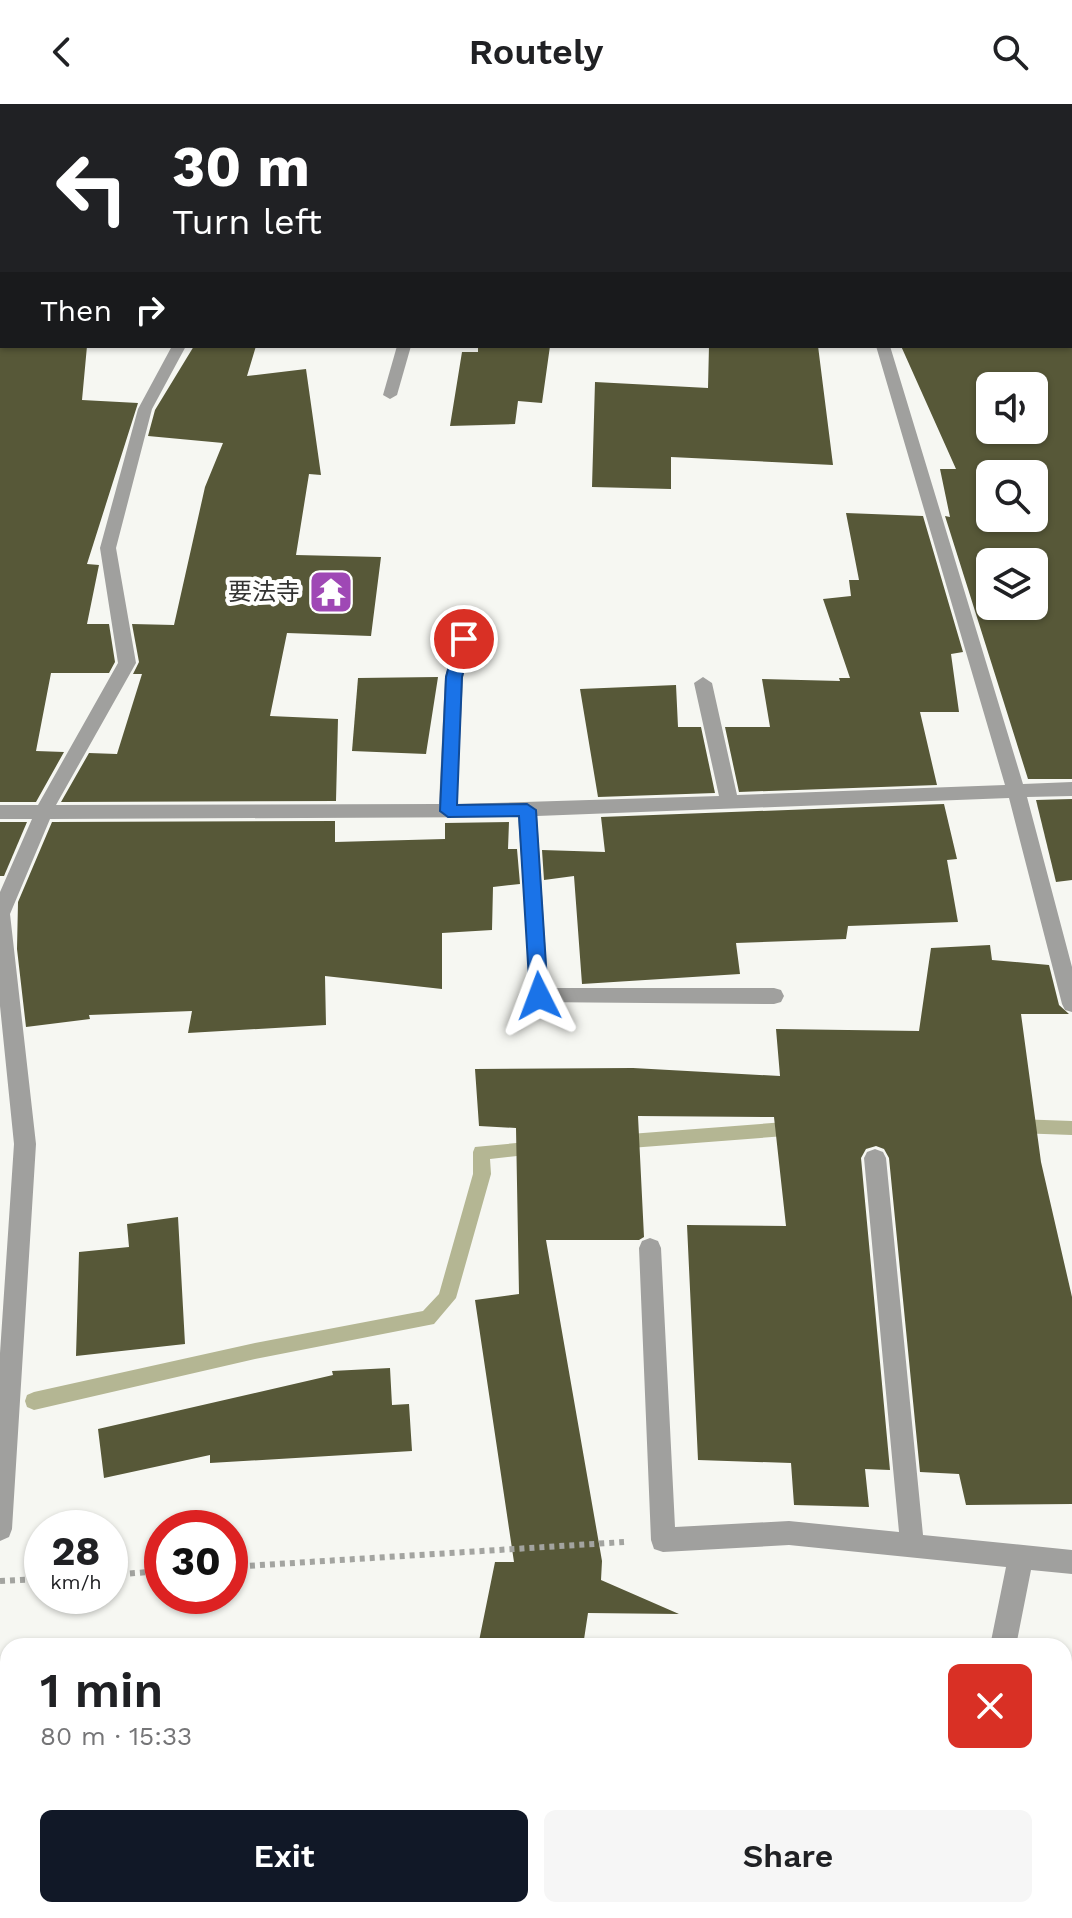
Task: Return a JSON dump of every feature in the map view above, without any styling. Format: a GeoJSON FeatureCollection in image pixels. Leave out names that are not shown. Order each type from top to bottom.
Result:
{"type":"FeatureCollection","features":[{"type":"Feature","properties":{"kind":"street"},"geometry":{"type":"LineString","coordinates":[[0,1529],[25,1144],[0,914],[44,811],[127,663],[108,548],[145,409],[178,348]]}},
{"type":"Feature","properties":{"kind":"street"},"geometry":{"type":"LineString","coordinates":[[390,395],[403,348]]}},
{"type":"Feature","properties":{"kind":"street"},"geometry":{"type":"LineString","coordinates":[[884,348],[1016,791],[1072,1004]]}},
{"type":"Feature","properties":{"kind":"street"},"geometry":{"type":"LineString","coordinates":[[448,811],[454,677],[464,639]]}},
{"type":"Feature","properties":{"kind":"street"},"geometry":{"type":"LineString","coordinates":[[703,683],[730,803]]}},
{"type":"Feature","properties":{"kind":"street"},"geometry":{"type":"LineString","coordinates":[[0,812],[527,810],[1072,789]]}},
{"type":"Feature","properties":{"kind":"street"},"geometry":{"type":"LineString","coordinates":[[527,810],[539,996],[774,996]]}},
{"type":"Feature","properties":{"kind":"street"},"geometry":{"type":"LineString","coordinates":[[875,1158],[912,1544]]}},
{"type":"Feature","properties":{"kind":"street"},"geometry":{"type":"LineString","coordinates":[[650,1248],[663,1540],[789,1533],[1072,1562]]}},
{"type":"Feature","properties":{"kind":"street"},"geometry":{"type":"LineString","coordinates":[[1005,1638],[1021,1556]]}},
{"type":"Feature","properties":{"kind":"path"},"geometry":{"type":"LineString","coordinates":[[248,1566],[663,1540]]}},
{"type":"Feature","properties":{"kind":"path"},"geometry":{"type":"LineString","coordinates":[[0,1581],[24,1580]]}},
{"type":"Feature","properties":{"kind":"building"},"geometry":{"type":"Polygon","coordinates":[[[0,348],[87,348],[82,400],[138,403],[87,564],[99,565],[87,624],[109,624],[115,662],[109,673],[51,673],[36,751],[64,752],[36,802],[0,802],[0,348]]]}},
{"type":"Feature","properties":{"kind":"building"},"geometry":{"type":"Polygon","coordinates":[[[193,348],[255,348],[247,376],[306,369],[321,475],[309,474],[296,555],[381,557],[371,636],[287,633],[270,716],[338,719],[336,801],[61,802],[89,753],[117,754],[142,674],[133,674],[139,662],[132,624],[174,625],[205,487],[223,443],[148,436],[155,410],[193,348]]]}},
{"type":"Feature","properties":{"kind":"building"},"geometry":{"type":"Polygon","coordinates":[[[478,348],[550,348],[542,403],[518,401],[515,424],[450,426],[462,352],[478,352],[478,348]]]}},
{"type":"Feature","properties":{"kind":"building"},"geometry":{"type":"Polygon","coordinates":[[[709,348],[818,348],[833,465],[671,457],[671,489],[592,487],[595,382],[708,388],[709,348]]]}},
{"type":"Feature","properties":{"kind":"building"},"geometry":{"type":"Polygon","coordinates":[[[902,348],[1072,348],[1072,779],[1028,779],[978,620],[1048,620],[1048,548],[976,548],[976,614],[945,516],[950,517],[940,469],[956,469],[902,348]]]}},
{"type":"Feature","properties":{"kind":"building"},"geometry":{"type":"Polygon","coordinates":[[[846,513],[923,516],[963,652],[951,654],[959,712],[920,712],[937,785],[739,792],[725,727],[770,727],[762,679],[840,681],[839,678],[850,678],[823,599],[851,596],[849,580],[859,580],[846,513]]]}},
{"type":"Feature","properties":{"kind":"building"},"geometry":{"type":"Polygon","coordinates":[[[438,677],[426,754],[352,751],[358,678],[438,677]]]}},
{"type":"Feature","properties":{"kind":"building"},"geometry":{"type":"Polygon","coordinates":[[[676,685],[678,727],[701,727],[715,793],[598,797],[580,689],[676,685]]]}},
{"type":"Feature","properties":{"kind":"building"},"geometry":{"type":"Polygon","coordinates":[[[1072,799],[1072,880],[1056,882],[1036,800],[1072,799]]]}},
{"type":"Feature","properties":{"kind":"building"},"geometry":{"type":"Polygon","coordinates":[[[944,804],[957,859],[947,860],[958,922],[848,926],[846,939],[736,943],[740,974],[582,984],[574,876],[544,880],[542,850],[605,852],[601,817],[944,804]]]}},
{"type":"Feature","properties":{"kind":"building"},"geometry":{"type":"Polygon","coordinates":[[[335,821],[335,842],[445,839],[445,823],[509,822],[508,849],[517,849],[520,884],[493,887],[492,930],[442,933],[442,989],[325,976],[326,1025],[188,1033],[192,1011],[89,1015],[90,1019],[26,1027],[17,949],[18,902],[52,822],[335,821]]]}},
{"type":"Feature","properties":{"kind":"building"},"geometry":{"type":"Polygon","coordinates":[[[0,822],[27,822],[4,876],[0,876],[0,822]]]}},
{"type":"Feature","properties":{"kind":"building"},"geometry":{"type":"Polygon","coordinates":[[[990,945],[992,960],[1049,965],[1059,1005],[1069,1014],[1021,1014],[1041,1162],[1072,1297],[1072,1504],[966,1505],[959,1474],[920,1472],[889,1158],[884,1149],[876,1146],[866,1149],[861,1158],[890,1470],[865,1469],[869,1507],[794,1505],[791,1463],[698,1460],[687,1225],[786,1226],[774,1117],[638,1116],[644,1237],[639,1240],[546,1240],[602,1561],[601,1580],[679,1614],[588,1613],[584,1638],[480,1638],[495,1562],[514,1562],[475,1300],[519,1294],[516,1128],[479,1126],[475,1069],[633,1068],[780,1076],[776,1029],[919,1031],[931,948],[990,945]]]}},
{"type":"Feature","properties":{"kind":"building"},"geometry":{"type":"Polygon","coordinates":[[[178,1217],[185,1344],[76,1356],[79,1252],[129,1247],[127,1224],[178,1217]]]}},
{"type":"Feature","properties":{"kind":"building"},"geometry":{"type":"Polygon","coordinates":[[[390,1368],[392,1405],[409,1404],[412,1451],[210,1463],[210,1455],[104,1478],[98,1429],[333,1375],[332,1371],[390,1368]]]}},
{"type":"Feature","properties":{"kind":"waterway"},"geometry":{"type":"LineString","coordinates":[[1016,1126],[1072,1128]]}},
{"type":"Feature","properties":{"kind":"waterway"},"geometry":{"type":"LineString","coordinates":[[617,1142],[798,1128]]}},
{"type":"Feature","properties":{"kind":"waterway"},"geometry":{"type":"LineString","coordinates":[[34,1401],[255,1351],[428,1318],[447,1298],[482,1174],[481,1152],[538,1148]]}},
{"type":"Feature","properties":{"kind":"place","name":"要法寺"},"geometry":{"type":"Point","coordinates":[331,592]}},
{"type":"Feature","properties":{"kind":"route"},"geometry":{"type":"LineString","coordinates":[[464,639],[454,677],[448,811],[527,810],[539,996]]}}]}
